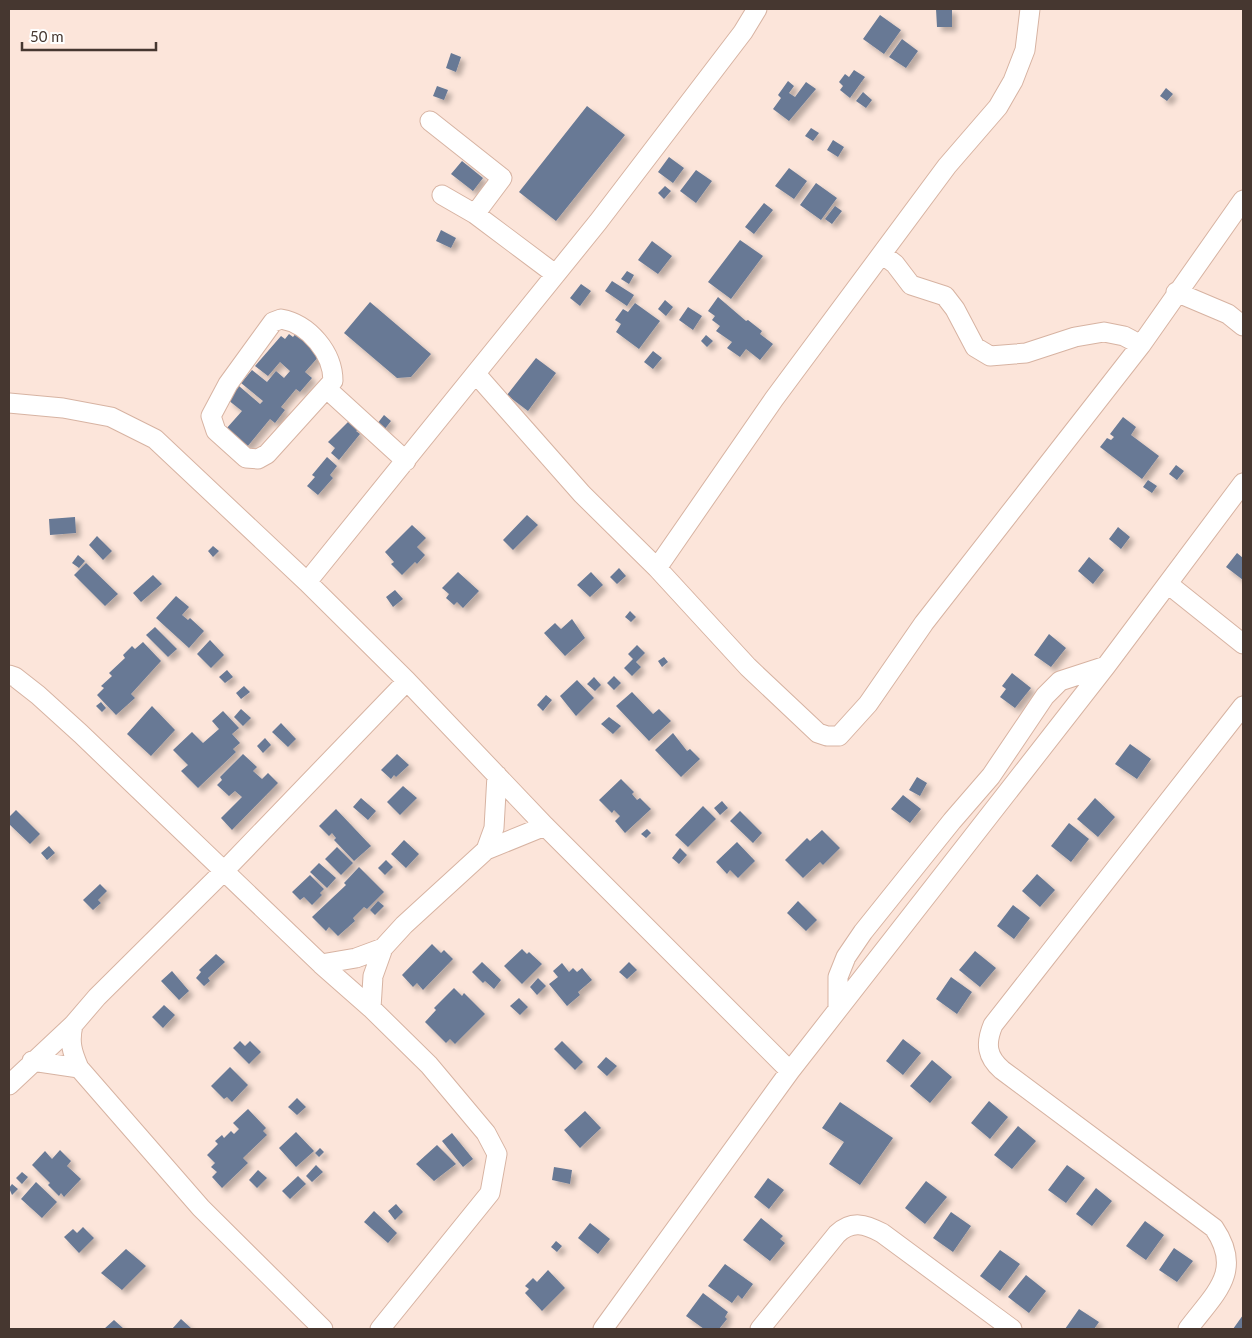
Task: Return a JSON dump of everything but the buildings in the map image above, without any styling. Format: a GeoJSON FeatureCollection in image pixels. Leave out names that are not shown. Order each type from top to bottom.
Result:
{"type":"FeatureCollection","features":[{"type":"Feature","properties":{"kind":"street"},"geometry":{"type":"LineString","coordinates":[[307,582],[598,222],[758,9]]}},
{"type":"Feature","properties":{"kind":"street"},"geometry":{"type":"LineString","coordinates":[[657,568],[774,399],[947,166],[998,107],[1013,81],[1025,50],[1030,9]]}},
{"type":"Feature","properties":{"kind":"street"},"geometry":{"type":"LineString","coordinates":[[430,121],[502,178],[475,214]]}},
{"type":"Feature","properties":{"kind":"street"},"geometry":{"type":"LineString","coordinates":[[442,195],[475,214],[555,274]]}},
{"type":"Feature","properties":{"kind":"street"},"geometry":{"type":"LineString","coordinates":[[476,374],[582,494],[657,568],[748,668],[818,733],[827,736],[839,736],[868,704],[924,623],[1141,345],[1176,292],[1243,200]]}},
{"type":"Feature","properties":{"kind":"street"},"geometry":{"type":"LineString","coordinates":[[882,254],[895,264],[911,284],[945,296],[955,309],[975,347],[990,356],[1026,353],[1075,337],[1104,332],[1124,336],[1141,345]]}},
{"type":"Feature","properties":{"kind":"street"},"geometry":{"type":"LineString","coordinates":[[1176,292],[1228,314],[1243,326]]}},
{"type":"Feature","properties":{"kind":"street"},"geometry":{"type":"LineString","coordinates":[[281,319],[289,320],[303,328],[318,341],[333,369],[333,381],[327,390],[267,454],[258,459],[246,458],[216,431],[212,416],[228,384],[273,322],[281,319]]}},
{"type":"Feature","properties":{"kind":"street"},"geometry":{"type":"LineString","coordinates":[[327,390],[406,461]]}},
{"type":"Feature","properties":{"kind":"street"},"geometry":{"type":"LineString","coordinates":[[9,403],[63,408],[111,416],[155,439],[307,582],[407,681],[545,826],[790,1071]]}},
{"type":"Feature","properties":{"kind":"street"},"geometry":{"type":"LineString","coordinates":[[603,1329],[790,1071],[1106,666],[1243,483]]}},
{"type":"Feature","properties":{"kind":"street"},"geometry":{"type":"LineString","coordinates":[[1168,584],[1243,644]]}},
{"type":"Feature","properties":{"kind":"street"},"geometry":{"type":"LineString","coordinates":[[838,1008],[838,977],[846,957],[863,932],[991,776],[1045,696],[1060,681],[1106,666]]}},
{"type":"Feature","properties":{"kind":"street"},"geometry":{"type":"LineString","coordinates":[[9,675],[15,677],[38,695],[74,728],[321,964],[371,1008],[429,1065],[486,1133],[498,1154],[490,1193],[380,1329]]}},
{"type":"Feature","properties":{"kind":"street"},"geometry":{"type":"LineString","coordinates":[[9,1085],[32,1061],[73,1025],[97,997],[224,871],[407,681]]}},
{"type":"Feature","properties":{"kind":"street"},"geometry":{"type":"LineString","coordinates":[[1188,1329],[1227,1274],[1226,1253],[1222,1241],[1214,1228],[1002,1070],[989,1055],[987,1046],[993,1026],[1243,706]]}},
{"type":"Feature","properties":{"kind":"street"},"geometry":{"type":"LineString","coordinates":[[486,850],[494,828],[497,775]]}},
{"type":"Feature","properties":{"kind":"street"},"geometry":{"type":"LineString","coordinates":[[371,1008],[373,976],[383,948],[430,900],[486,850],[545,826]]}},
{"type":"Feature","properties":{"kind":"street"},"geometry":{"type":"LineString","coordinates":[[913,870],[933,889]]}},
{"type":"Feature","properties":{"kind":"street"},"geometry":{"type":"LineString","coordinates":[[321,964],[356,958],[383,948]]}},
{"type":"Feature","properties":{"kind":"street"},"geometry":{"type":"LineString","coordinates":[[73,1025],[71,1050],[78,1068],[201,1208],[323,1329]]}},
{"type":"Feature","properties":{"kind":"street"},"geometry":{"type":"LineString","coordinates":[[32,1061],[78,1068]]}},
{"type":"Feature","properties":{"kind":"street"},"geometry":{"type":"LineString","coordinates":[[760,1329],[837,1234],[846,1226],[856,1224],[869,1226],[882,1233],[1012,1329]]}}]}
